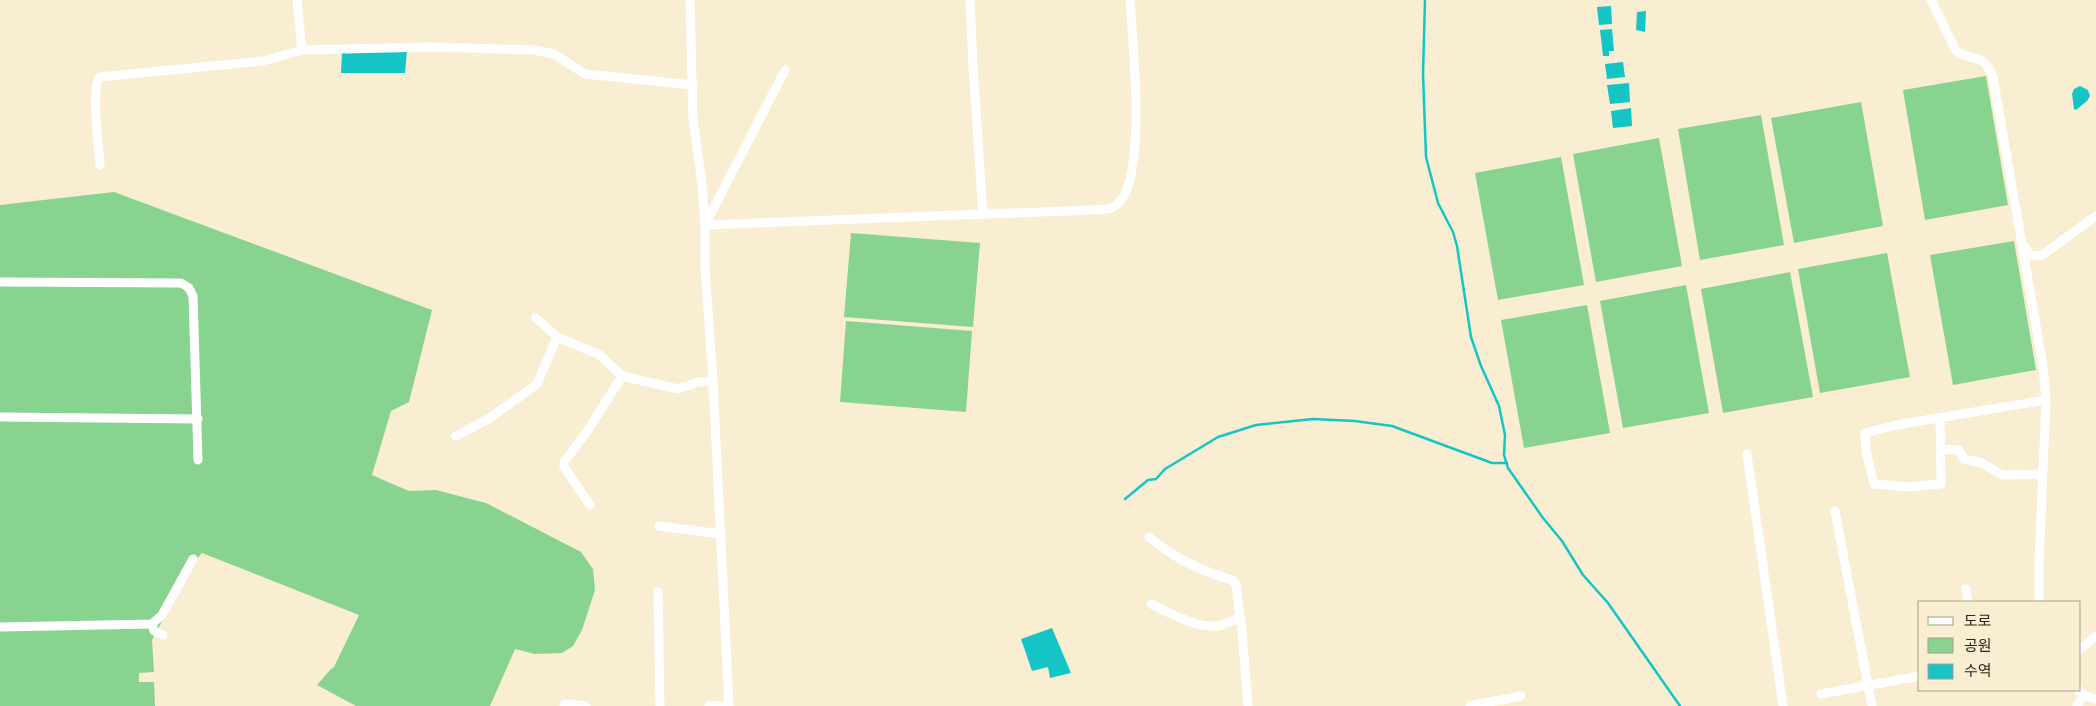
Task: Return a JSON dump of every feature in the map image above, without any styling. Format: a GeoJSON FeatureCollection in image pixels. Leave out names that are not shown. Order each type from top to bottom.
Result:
{"type":"FeatureCollection","features":[{"type":"Feature","properties":{"kind":"street"},"geometry":{"type":"LineString","coordinates":[[297,0],[302,50]]}},
{"type":"Feature","properties":{"kind":"street"},"geometry":{"type":"LineString","coordinates":[[690,0],[693,119],[702,184],[705,225],[729,705],[709,706]]}},
{"type":"Feature","properties":{"kind":"street"},"geometry":{"type":"LineString","coordinates":[[970,0],[984,215]]}},
{"type":"Feature","properties":{"kind":"street"},"geometry":{"type":"LineString","coordinates":[[705,225],[984,215],[1107,209],[1115,206],[1121,200],[1134,163],[1136,146],[1130,0]]}},
{"type":"Feature","properties":{"kind":"street"},"geometry":{"type":"LineString","coordinates":[[1931,0],[1956,51],[1963,55],[1980,58],[1990,69],[1994,77],[2043,366],[2046,400],[2039,601]]}},
{"type":"Feature","properties":{"kind":"street"},"geometry":{"type":"LineString","coordinates":[[100,165],[96,94],[96,82],[99,77],[263,61],[302,50],[422,47],[534,50],[554,54],[585,74],[693,85]]}},
{"type":"Feature","properties":{"kind":"street"},"geometry":{"type":"LineString","coordinates":[[705,225],[785,70]]}},
{"type":"Feature","properties":{"kind":"street"},"geometry":{"type":"LineString","coordinates":[[2023,246],[2030,255],[2041,256],[2096,216]]}},
{"type":"Feature","properties":{"kind":"street"},"geometry":{"type":"LineString","coordinates":[[0,282],[182,283],[189,288],[193,296],[198,460]]}},
{"type":"Feature","properties":{"kind":"street"},"geometry":{"type":"LineString","coordinates":[[536,318],[557,337],[600,355],[622,376],[678,389],[698,382],[713,381]]}},
{"type":"Feature","properties":{"kind":"street"},"geometry":{"type":"LineString","coordinates":[[456,436],[490,418],[536,384],[557,337]]}},
{"type":"Feature","properties":{"kind":"street"},"geometry":{"type":"LineString","coordinates":[[590,505],[564,467],[564,462],[586,433],[622,376]]}},
{"type":"Feature","properties":{"kind":"street"},"geometry":{"type":"LineString","coordinates":[[1940,418],[1941,484],[1908,487],[1874,484],[1866,450],[1865,433],[1940,418],[2046,400]]}},
{"type":"Feature","properties":{"kind":"street"},"geometry":{"type":"LineString","coordinates":[[0,417],[198,419]]}},
{"type":"Feature","properties":{"kind":"street"},"geometry":{"type":"LineString","coordinates":[[1941,449],[1959,450],[1964,459],[1982,463],[2002,475],[2042,474]]}},
{"type":"Feature","properties":{"kind":"street"},"geometry":{"type":"LineString","coordinates":[[1747,454],[1783,706]]}},
{"type":"Feature","properties":{"kind":"street"},"geometry":{"type":"LineString","coordinates":[[1835,511],[1872,706]]}},
{"type":"Feature","properties":{"kind":"street"},"geometry":{"type":"LineString","coordinates":[[659,526],[721,534]]}},
{"type":"Feature","properties":{"kind":"street"},"geometry":{"type":"LineString","coordinates":[[1149,538],[1183,561],[1232,580],[1237,587],[1248,706]]}},
{"type":"Feature","properties":{"kind":"street"},"geometry":{"type":"LineString","coordinates":[[0,627],[42,630],[152,624],[162,615],[193,560]]}},
{"type":"Feature","properties":{"kind":"street"},"geometry":{"type":"LineString","coordinates":[[1966,589],[1968,601]]}},
{"type":"Feature","properties":{"kind":"street"},"geometry":{"type":"LineString","coordinates":[[658,592],[660,706]]}},
{"type":"Feature","properties":{"kind":"street"},"geometry":{"type":"LineString","coordinates":[[1151,604],[1188,621],[1213,626],[1221,626],[1240,618]]}},
{"type":"Feature","properties":{"kind":"street"},"geometry":{"type":"LineString","coordinates":[[152,624],[154,631],[163,636]]}},
{"type":"Feature","properties":{"kind":"street"},"geometry":{"type":"LineString","coordinates":[[2081,648],[2096,636]]}},
{"type":"Feature","properties":{"kind":"street"},"geometry":{"type":"LineString","coordinates":[[1821,694],[1918,676]]}},
{"type":"Feature","properties":{"kind":"street"},"geometry":{"type":"LineString","coordinates":[[2077,706],[2081,692],[2096,699]]}},
{"type":"Feature","properties":{"kind":"street"},"geometry":{"type":"LineString","coordinates":[[1470,706],[1521,696]]}},
{"type":"Feature","properties":{"kind":"street"},"geometry":{"type":"LineString","coordinates":[[564,706],[565,704],[586,706]]}},
{"type":"Feature","properties":{"kind":"green space"},"geometry":{"type":"Polygon","coordinates":[[[1986,76],[2008,205],[1925,220],[1903,90],[1986,76]]]}},
{"type":"Feature","properties":{"kind":"green space"},"geometry":{"type":"Polygon","coordinates":[[[1861,102],[1883,226],[1794,243],[1771,118],[1861,102]]]}},
{"type":"Feature","properties":{"kind":"green space"},"geometry":{"type":"Polygon","coordinates":[[[1761,115],[1784,245],[1700,260],[1678,129],[1761,115]]]}},
{"type":"Feature","properties":{"kind":"green space"},"geometry":{"type":"Polygon","coordinates":[[[1659,138],[1682,266],[1596,282],[1573,154],[1659,138]]]}},
{"type":"Feature","properties":{"kind":"green space"},"geometry":{"type":"Polygon","coordinates":[[[1561,157],[1584,285],[1498,300],[1475,173],[1561,157]]]}},
{"type":"Feature","properties":{"kind":"green space"},"geometry":{"type":"Polygon","coordinates":[[[114,192],[432,310],[409,402],[391,411],[372,475],[409,491],[436,490],[486,503],[581,552],[593,569],[595,590],[582,630],[573,646],[562,653],[535,654],[515,649],[490,706],[356,706],[317,685],[334,667],[359,615],[202,553],[194,562],[152,640],[154,672],[139,673],[139,682],[154,682],[155,706],[0,706],[0,205],[114,192]]]}},
{"type":"Feature","properties":{"kind":"green space"},"geometry":{"type":"Polygon","coordinates":[[[851,233],[980,243],[973,327],[844,317],[851,233]]]}},
{"type":"Feature","properties":{"kind":"green space"},"geometry":{"type":"Polygon","coordinates":[[[2014,241],[2036,370],[1953,385],[1930,255],[2014,241]]]}},
{"type":"Feature","properties":{"kind":"green space"},"geometry":{"type":"Polygon","coordinates":[[[1887,253],[1910,377],[1820,393],[1798,269],[1887,253]]]}},
{"type":"Feature","properties":{"kind":"green space"},"geometry":{"type":"Polygon","coordinates":[[[1790,272],[1813,397],[1723,413],[1701,289],[1790,272]]]}},
{"type":"Feature","properties":{"kind":"green space"},"geometry":{"type":"Polygon","coordinates":[[[1686,285],[1709,413],[1623,428],[1600,301],[1686,285]]]}},
{"type":"Feature","properties":{"kind":"green space"},"geometry":{"type":"Polygon","coordinates":[[[1587,305],[1610,433],[1524,448],[1501,320],[1587,305]]]}},
{"type":"Feature","properties":{"kind":"green space"},"geometry":{"type":"Polygon","coordinates":[[[846,321],[972,331],[966,412],[840,402],[846,321]]]}},
{"type":"Feature","properties":{"kind":"water"},"geometry":{"type":"Polygon","coordinates":[[[1611,6],[1612,24],[1599,25],[1597,7],[1611,6]]]}},
{"type":"Feature","properties":{"kind":"water"},"geometry":{"type":"Polygon","coordinates":[[[1646,11],[1645,32],[1636,30],[1637,12],[1646,11]]]}},
{"type":"Feature","properties":{"kind":"water"},"geometry":{"type":"Polygon","coordinates":[[[1612,29],[1614,51],[1609,51],[1609,56],[1603,56],[1600,30],[1612,29]]]}},
{"type":"Feature","properties":{"kind":"water"},"geometry":{"type":"Polygon","coordinates":[[[407,51],[405,73],[341,73],[342,52],[407,51]]]}},
{"type":"Feature","properties":{"kind":"water"},"geometry":{"type":"Polygon","coordinates":[[[1623,62],[1625,77],[1607,79],[1605,64],[1623,62]]]}},
{"type":"Feature","properties":{"kind":"water"},"geometry":{"type":"Polygon","coordinates":[[[1629,83],[1630,102],[1610,104],[1607,85],[1629,83]]]}},
{"type":"Feature","properties":{"kind":"water"},"geometry":{"type":"Polygon","coordinates":[[[2080,86],[2088,90],[2090,96],[2076,110],[2074,109],[2072,94],[2074,89],[2080,86]]]}},
{"type":"Feature","properties":{"kind":"water"},"geometry":{"type":"Polygon","coordinates":[[[1631,108],[1632,126],[1613,128],[1611,111],[1631,108]]]}},
{"type":"Feature","properties":{"kind":"water"},"geometry":{"type":"Polygon","coordinates":[[[1052,628],[1071,673],[1050,678],[1048,667],[1032,671],[1021,639],[1052,628]]]}},
{"type":"Feature","properties":{"kind":"waterway"},"geometry":{"type":"LineString","coordinates":[[1425,0],[1423,74],[1426,157],[1438,203],[1453,232],[1457,246],[1471,337],[1481,366],[1499,406],[1505,435],[1504,455],[1508,468],[1543,518],[1562,541],[1583,575],[1608,603],[1680,706]]}},
{"type":"Feature","properties":{"kind":"waterway"},"geometry":{"type":"LineString","coordinates":[[1125,499],[1148,480],[1156,479],[1165,469],[1218,437],[1256,425],[1313,419],[1355,421],[1392,426],[1492,463],[1507,463]]}}]}
